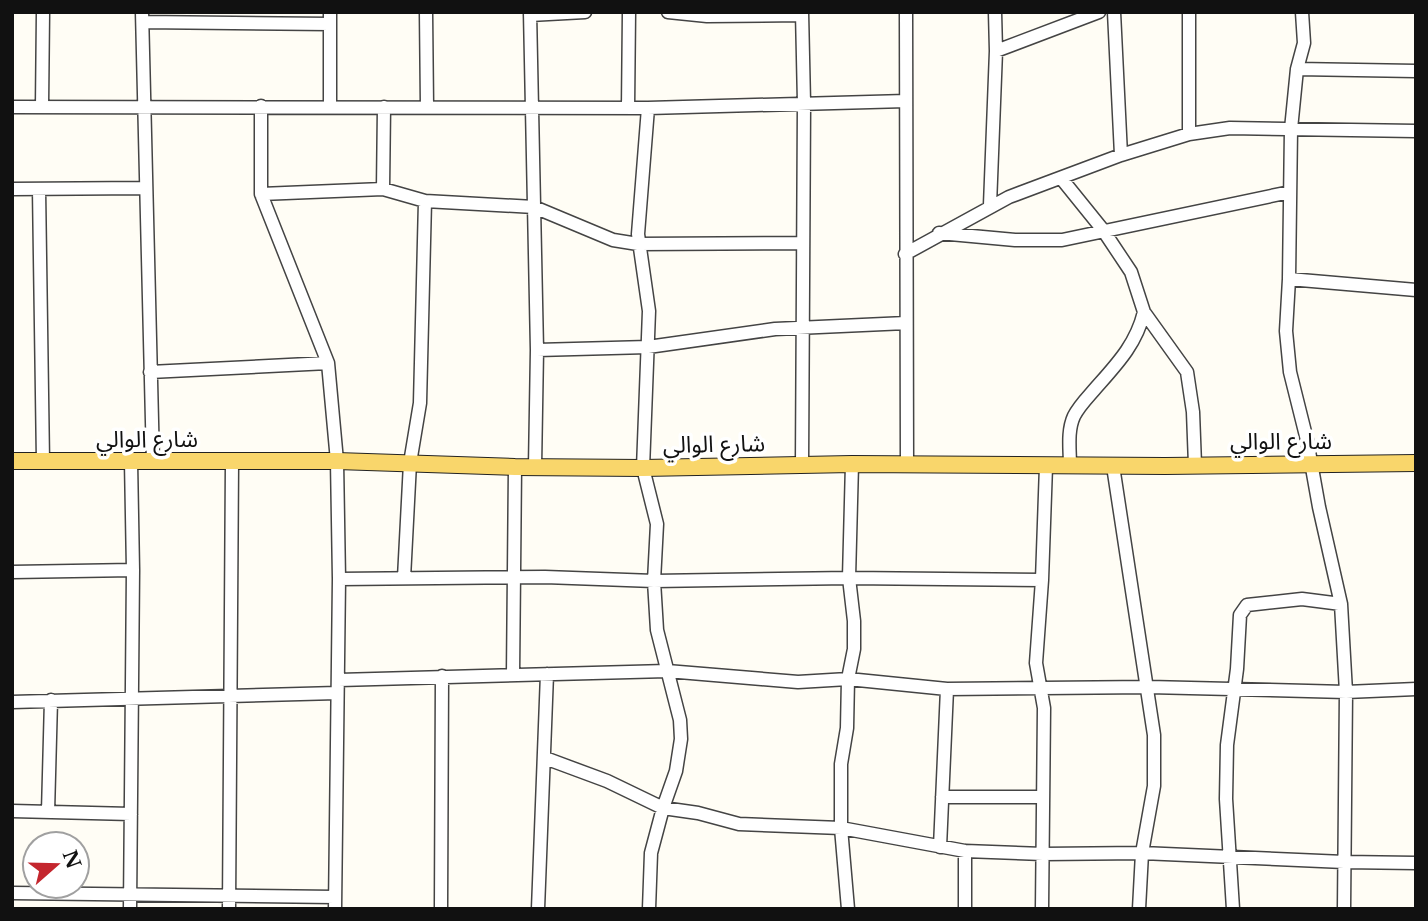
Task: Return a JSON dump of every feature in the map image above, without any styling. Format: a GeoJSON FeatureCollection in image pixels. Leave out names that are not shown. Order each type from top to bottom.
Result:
{"type":"FeatureCollection","features":[{"type":"Feature","properties":{"kind":"main road","name":"شارع الوالي"},"geometry":{"type":"LineString","coordinates":[[12,461],[337,461],[643,468],[852,464],[1113,466],[1416,463]]}},
{"type":"Feature","properties":{"kind":"street"},"geometry":{"type":"LineString","coordinates":[[41,106],[43,12]]}},
{"type":"Feature","properties":{"kind":"street"},"geometry":{"type":"LineString","coordinates":[[426,12],[427,107]]}},
{"type":"Feature","properties":{"kind":"street"},"geometry":{"type":"LineString","coordinates":[[535,467],[537,350],[530,14],[585,12]]}},
{"type":"Feature","properties":{"kind":"street"},"geometry":{"type":"LineString","coordinates":[[628,108],[629,12]]}},
{"type":"Feature","properties":{"kind":"street"},"geometry":{"type":"LineString","coordinates":[[668,12],[802,13],[802,465]]}},
{"type":"Feature","properties":{"kind":"street"},"geometry":{"type":"LineString","coordinates":[[906,12],[907,464]]}},
{"type":"Feature","properties":{"kind":"street"},"geometry":{"type":"LineString","coordinates":[[990,205],[995,12]]}},
{"type":"Feature","properties":{"kind":"street"},"geometry":{"type":"LineString","coordinates":[[996,51],[1099,12]]}},
{"type":"Feature","properties":{"kind":"street"},"geometry":{"type":"LineString","coordinates":[[1114,12],[1121,155]]}},
{"type":"Feature","properties":{"kind":"street"},"geometry":{"type":"LineString","coordinates":[[1189,12],[1189,134]]}},
{"type":"Feature","properties":{"kind":"street"},"geometry":{"type":"LineString","coordinates":[[1302,12],[1304,43],[1297,69],[1291,129],[1287,349],[1341,604],[1346,692],[1344,909]]}},
{"type":"Feature","properties":{"kind":"street"},"geometry":{"type":"LineString","coordinates":[[153,461],[143,17],[330,18],[330,107]]}},
{"type":"Feature","properties":{"kind":"street"},"geometry":{"type":"LineString","coordinates":[[1297,69],[1416,71]]}},
{"type":"Feature","properties":{"kind":"street"},"geometry":{"type":"LineString","coordinates":[[12,107],[648,108],[906,101]]}},
{"type":"Feature","properties":{"kind":"street"},"geometry":{"type":"LineString","coordinates":[[12,893],[130,895],[229,902],[335,903],[339,579],[337,461],[328,363],[261,194],[261,106]]}},
{"type":"Feature","properties":{"kind":"street"},"geometry":{"type":"LineString","coordinates":[[383,189],[384,107]]}},
{"type":"Feature","properties":{"kind":"street"},"geometry":{"type":"LineString","coordinates":[[648,108],[638,244],[649,311],[643,468],[657,524],[654,582],[657,630],[680,720],[681,739],[676,771],[651,853],[649,909]]}},
{"type":"Feature","properties":{"kind":"street"},"geometry":{"type":"LineString","coordinates":[[905,254],[990,205],[1121,155],[1189,134],[1230,128],[1416,131]]}},
{"type":"Feature","properties":{"kind":"street"},"geometry":{"type":"LineString","coordinates":[[1061,178],[1103,230],[1130,272],[1144,312],[1187,372],[1193,412],[1195,465]]}},
{"type":"Feature","properties":{"kind":"street"},"geometry":{"type":"LineString","coordinates":[[12,189],[145,188]]}},
{"type":"Feature","properties":{"kind":"street"},"geometry":{"type":"LineString","coordinates":[[39,189],[43,462]]}},
{"type":"Feature","properties":{"kind":"street"},"geometry":{"type":"LineString","coordinates":[[261,194],[383,189],[425,201],[534,207],[613,240],[638,244],[802,243]]}},
{"type":"Feature","properties":{"kind":"street"},"geometry":{"type":"LineString","coordinates":[[939,233],[1015,240],[1054,240],[1290,192]]}},
{"type":"Feature","properties":{"kind":"street"},"geometry":{"type":"LineString","coordinates":[[404,578],[410,463],[420,403],[425,201]]}},
{"type":"Feature","properties":{"kind":"street"},"geometry":{"type":"LineString","coordinates":[[1289,279],[1416,290]]}},
{"type":"Feature","properties":{"kind":"street"},"geometry":{"type":"LineString","coordinates":[[1070,466],[1070,429],[1074,415],[1129,352],[1141,327],[1144,312]]}},
{"type":"Feature","properties":{"kind":"street"},"geometry":{"type":"LineString","coordinates":[[537,350],[648,347],[801,327],[906,323]]}},
{"type":"Feature","properties":{"kind":"street"},"geometry":{"type":"LineString","coordinates":[[150,372],[328,363]]}},
{"type":"Feature","properties":{"kind":"street"},"geometry":{"type":"LineString","coordinates":[[130,909],[133,570],[131,461]]}},
{"type":"Feature","properties":{"kind":"street"},"geometry":{"type":"LineString","coordinates":[[229,902],[232,461]]}},
{"type":"Feature","properties":{"kind":"street"},"geometry":{"type":"LineString","coordinates":[[848,909],[841,828],[841,764],[847,728],[848,679],[854,649],[849,578],[852,464]]}},
{"type":"Feature","properties":{"kind":"street"},"geometry":{"type":"LineString","coordinates":[[1042,909],[1041,797],[1044,717],[1036,663],[1042,580],[1045,466]]}},
{"type":"Feature","properties":{"kind":"street"},"geometry":{"type":"LineString","coordinates":[[1113,466],[1149,687],[1154,735],[1154,786],[1142,853],[1139,909]]}},
{"type":"Feature","properties":{"kind":"street"},"geometry":{"type":"LineString","coordinates":[[513,675],[515,467]]}},
{"type":"Feature","properties":{"kind":"street"},"geometry":{"type":"LineString","coordinates":[[12,572],[133,570]]}},
{"type":"Feature","properties":{"kind":"street"},"geometry":{"type":"LineString","coordinates":[[339,579],[513,577],[654,582],[849,578],[1042,580]]}},
{"type":"Feature","properties":{"kind":"street"},"geometry":{"type":"LineString","coordinates":[[1233,909],[1228,857],[1227,745],[1235,690],[1240,615],[1247,605],[1302,599],[1341,604]]}},
{"type":"Feature","properties":{"kind":"street"},"geometry":{"type":"LineString","coordinates":[[12,702],[230,696],[442,676],[667,671],[798,682],[848,679],[947,689],[1149,687],[1346,692],[1416,689]]}},
{"type":"Feature","properties":{"kind":"street"},"geometry":{"type":"LineString","coordinates":[[538,909],[547,674]]}},
{"type":"Feature","properties":{"kind":"street"},"geometry":{"type":"LineString","coordinates":[[441,909],[442,676]]}},
{"type":"Feature","properties":{"kind":"street"},"geometry":{"type":"LineString","coordinates":[[940,847],[947,689]]}},
{"type":"Feature","properties":{"kind":"street"},"geometry":{"type":"LineString","coordinates":[[48,812],[51,700]]}},
{"type":"Feature","properties":{"kind":"street"},"geometry":{"type":"LineString","coordinates":[[545,758],[607,780],[663,808],[698,813],[739,824],[841,828],[965,851],[1043,855],[1142,853],[1416,863]]}},
{"type":"Feature","properties":{"kind":"street"},"geometry":{"type":"LineString","coordinates":[[942,797],[1041,797]]}},
{"type":"Feature","properties":{"kind":"street"},"geometry":{"type":"LineString","coordinates":[[12,811],[131,814]]}},
{"type":"Feature","properties":{"kind":"street"},"geometry":{"type":"LineString","coordinates":[[965,851],[965,909]]}}]}
